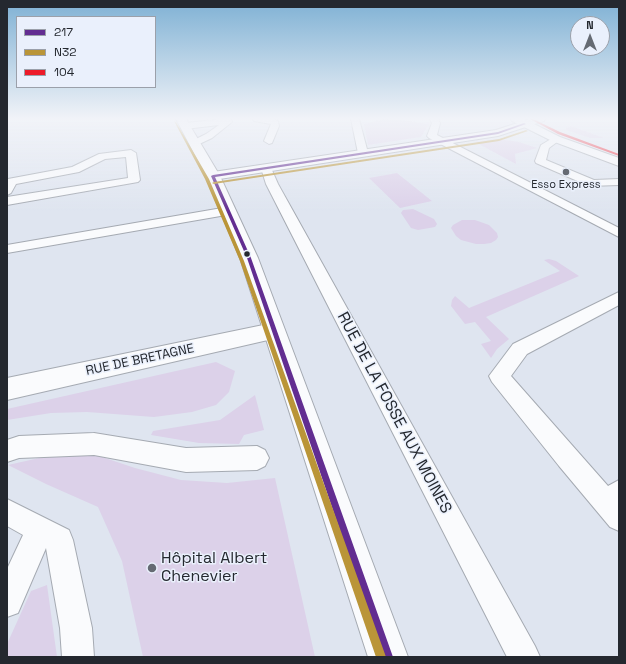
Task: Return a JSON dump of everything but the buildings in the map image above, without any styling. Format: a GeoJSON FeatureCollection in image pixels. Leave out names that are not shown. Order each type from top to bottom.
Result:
{"type":"FeatureCollection","features":[{"type":"Feature","properties":{"kind":"street"},"geometry":{"type":"LineString","coordinates":[[199,150],[213,176],[249,258],[273,331],[388,657]]}},
{"type":"Feature","properties":{"kind":"street"},"geometry":{"type":"LineString","coordinates":[[213,176],[381,150]]}},
{"type":"Feature","properties":{"kind":"street"},"geometry":{"type":"LineString","coordinates":[[586,150],[619,162]]}},
{"type":"Feature","properties":{"kind":"street","name":"RUE DE BRETAGNE"},"geometry":{"type":"LineString","coordinates":[[7,390],[273,331]]}},
{"type":"Feature","properties":{"kind":"lane"},"geometry":{"type":"LineString","coordinates":[[461,150],[619,234]]}},
{"type":"Feature","properties":{"kind":"lane"},"geometry":{"type":"LineString","coordinates":[[543,150],[540,161],[593,184],[619,182]]}},
{"type":"Feature","properties":{"kind":"lane"},"geometry":{"type":"LineString","coordinates":[[7,191],[12,181],[75,170],[103,156],[131,153],[134,180],[7,200]]}},
{"type":"Feature","properties":{"kind":"lane","name":"RUE DE LA FOSSE AUX MOINES"},"geometry":{"type":"LineString","coordinates":[[266,168],[272,184],[524,657]]}},
{"type":"Feature","properties":{"kind":"lane"},"geometry":{"type":"LineString","coordinates":[[7,249],[228,211]]}},
{"type":"Feature","properties":{"kind":"lane"},"geometry":{"type":"LineString","coordinates":[[615,505],[499,376],[520,349],[619,298]]}},
{"type":"Feature","properties":{"kind":"lane"},"geometry":{"type":"LineString","coordinates":[[7,451],[19,447],[94,444],[186,460],[257,458]]}},
{"type":"Feature","properties":{"kind":"lane"},"geometry":{"type":"LineString","coordinates":[[7,512],[59,540],[76,628],[78,657]]}},
{"type":"Feature","properties":{"kind":"lane"},"geometry":{"type":"LineString","coordinates":[[7,602],[40,530]]}},
{"type":"Feature","properties":{"kind":"shaded area"},"geometry":{"type":"Polygon","coordinates":[[[490,150],[530,150],[515,154],[516,164],[490,150]]]}},
{"type":"Feature","properties":{"kind":"shaded area"},"geometry":{"type":"Polygon","coordinates":[[[397,173],[432,201],[400,208],[369,178],[397,173]]]}},
{"type":"Feature","properties":{"kind":"shaded area"},"geometry":{"type":"Polygon","coordinates":[[[413,209],[434,219],[437,224],[435,227],[418,230],[411,228],[401,213],[403,210],[413,209]]]}},
{"type":"Feature","properties":{"kind":"shaded area"},"geometry":{"type":"Polygon","coordinates":[[[462,220],[475,220],[489,225],[497,233],[498,237],[491,243],[484,244],[476,244],[461,240],[456,236],[451,228],[453,225],[462,220]]]}},
{"type":"Feature","properties":{"kind":"shaded area"},"geometry":{"type":"Polygon","coordinates":[[[549,259],[556,261],[579,276],[486,317],[509,339],[497,349],[491,358],[481,344],[491,341],[475,322],[465,324],[451,306],[452,300],[455,296],[469,308],[560,271],[544,260],[549,259]]]}},
{"type":"Feature","properties":{"kind":"shaded area"},"geometry":{"type":"Polygon","coordinates":[[[216,362],[235,371],[229,392],[216,405],[192,412],[154,417],[87,412],[51,413],[7,420],[7,409],[216,362]]]}},
{"type":"Feature","properties":{"kind":"shaded area"},"geometry":{"type":"Polygon","coordinates":[[[255,395],[264,430],[244,435],[239,444],[199,443],[151,435],[153,431],[220,420],[255,395]]]}},
{"type":"Feature","properties":{"kind":"shaded area"},"geometry":{"type":"Polygon","coordinates":[[[48,456],[99,456],[135,468],[181,480],[227,483],[275,478],[315,657],[143,657],[122,561],[98,507],[8,465],[48,456]]]}},
{"type":"Feature","properties":{"kind":"shaded area"},"geometry":{"type":"Polygon","coordinates":[[[47,585],[57,657],[7,657],[7,644],[31,591],[47,585]]]}},
{"type":"Feature","properties":{"kind":"transit line","name":"N32"},"geometry":{"type":"LineString","coordinates":[[191,150],[207,179],[242,261],[381,657]]}},
{"type":"Feature","properties":{"kind":"transit line","name":"217"},"geometry":{"type":"LineString","coordinates":[[213,176],[385,150]]}},
{"type":"Feature","properties":{"kind":"transit line","name":"N32"},"geometry":{"type":"LineString","coordinates":[[214,183],[433,150]]}},
{"type":"Feature","properties":{"kind":"transit line","name":"104"},"geometry":{"type":"LineString","coordinates":[[605,150],[619,155]]}},
{"type":"Feature","properties":{"kind":"transit line","name":"217"},"geometry":{"type":"LineString","coordinates":[[213,176],[249,258],[388,657]]}},
{"type":"Feature","properties":{"kind":"place","name":"Esso Express"},"geometry":{"type":"Point","coordinates":[566,172]}},
{"type":"Feature","properties":{"kind":"place","name":"Hôpital Albert Chenevier"},"geometry":{"type":"Point","coordinates":[152,568]}}]}
